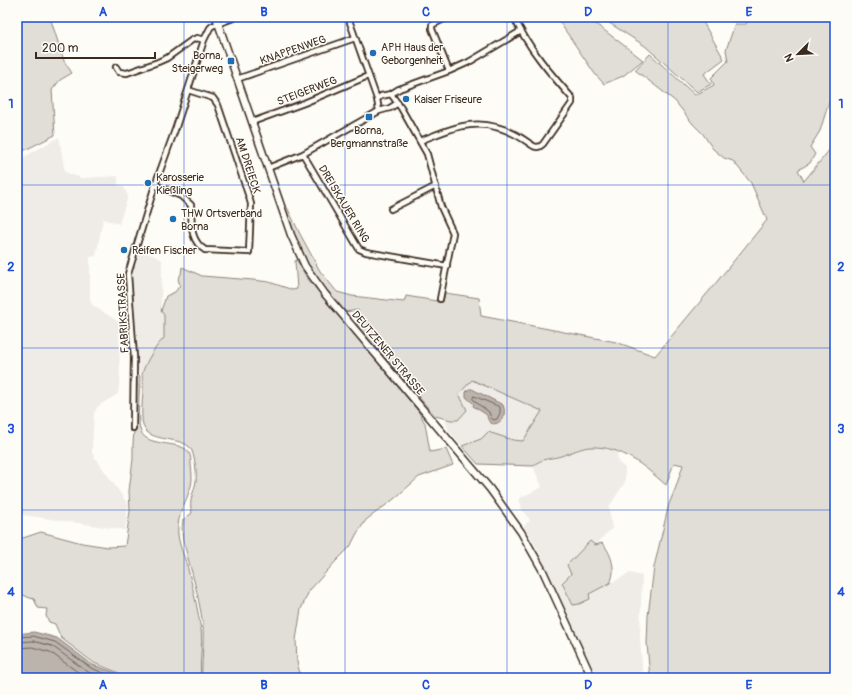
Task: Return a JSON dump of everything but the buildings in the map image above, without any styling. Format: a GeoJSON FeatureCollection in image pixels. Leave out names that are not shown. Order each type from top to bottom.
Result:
{"type":"FeatureCollection","features":[{"type":"Feature","properties":{"kind":"main road","name":"DEUTZENER STRASSE"},"geometry":{"type":"LineString","coordinates":[[217,20],[294,245],[310,274],[329,299],[490,489],[521,532],[543,571],[592,678]]}},
{"type":"Feature","properties":{"kind":"street"},"geometry":{"type":"LineString","coordinates":[[217,20],[236,17]]}},
{"type":"Feature","properties":{"kind":"street"},"geometry":{"type":"LineString","coordinates":[[348,17],[368,76],[378,99],[379,111]]}},
{"type":"Feature","properties":{"kind":"street"},"geometry":{"type":"LineString","coordinates":[[448,17],[432,25],[432,29],[449,71]]}},
{"type":"Feature","properties":{"kind":"street"},"geometry":{"type":"LineString","coordinates":[[420,141],[454,127],[468,124],[478,124],[494,126],[512,132],[535,146],[540,146],[543,144],[573,100],[542,64],[514,17]]}},
{"type":"Feature","properties":{"kind":"street","name":"FABRIKSTRASSE"},"geometry":{"type":"LineString","coordinates":[[133,428],[134,357],[128,274],[155,185],[204,40],[210,28],[217,20]]}},
{"type":"Feature","properties":{"kind":"street"},"geometry":{"type":"LineString","coordinates":[[378,99],[381,96],[391,94],[398,89],[449,71],[469,62],[521,31]]}},
{"type":"Feature","properties":{"kind":"street"},"geometry":{"type":"LineString","coordinates":[[116,67],[119,72],[127,73],[167,58],[192,40],[197,38],[204,40]]}},
{"type":"Feature","properties":{"kind":"street","name":"KNAPPENWEG"},"geometry":{"type":"LineString","coordinates":[[237,79],[355,38]]}},
{"type":"Feature","properties":{"kind":"street","name":"STEIGERWEG"},"geometry":{"type":"LineString","coordinates":[[252,122],[304,103],[368,76]]}},
{"type":"Feature","properties":{"kind":"street","name":"AM DREIECK"},"geometry":{"type":"LineString","coordinates":[[155,185],[181,196],[191,205],[193,233],[199,247],[205,250],[249,252],[251,204],[218,105],[213,98],[188,90]]}},
{"type":"Feature","properties":{"kind":"street"},"geometry":{"type":"LineString","coordinates":[[391,94],[398,103],[429,158],[441,207],[453,233],[440,299]]}},
{"type":"Feature","properties":{"kind":"street"},"geometry":{"type":"LineString","coordinates":[[268,168],[303,154],[379,111],[390,108],[398,103]]}},
{"type":"Feature","properties":{"kind":"street","name":"DREISKAUER RING"},"geometry":{"type":"LineString","coordinates":[[303,154],[359,249],[366,252],[447,266]]}},
{"type":"Feature","properties":{"kind":"street"},"geometry":{"type":"LineString","coordinates":[[391,209],[436,186]]}},
{"type":"Feature","properties":{"kind":"shaded area"},"geometry":{"type":"Polygon","coordinates":[[[17,17],[50,17],[64,61],[72,73],[60,80],[52,90],[55,135],[17,154],[17,17]]]}},
{"type":"Feature","properties":{"kind":"shaded area"},"geometry":{"type":"Polygon","coordinates":[[[556,17],[578,17],[596,24],[643,60],[623,76],[604,84],[595,74],[556,17]]]}},
{"type":"Feature","properties":{"kind":"shaded area"},"geometry":{"type":"Polygon","coordinates":[[[600,17],[700,17],[724,59],[704,74],[711,84],[697,92],[645,46],[600,17]]]}},
{"type":"Feature","properties":{"kind":"shaded area"},"geometry":{"type":"Polygon","coordinates":[[[749,17],[835,17],[835,82],[820,131],[810,147],[815,154],[810,163],[798,170],[804,181],[835,143],[835,678],[650,678],[647,643],[648,616],[654,567],[669,504],[683,465],[674,463],[666,485],[632,458],[613,450],[602,448],[584,448],[561,456],[543,460],[533,466],[478,464],[462,446],[481,439],[488,432],[513,440],[523,441],[542,411],[472,380],[459,394],[467,410],[458,420],[435,416],[357,325],[358,310],[345,312],[310,271],[295,242],[283,204],[287,207],[320,271],[337,292],[352,296],[404,302],[406,296],[443,302],[445,293],[479,298],[481,316],[616,342],[655,356],[767,220],[751,183],[733,161],[724,158],[713,149],[703,134],[675,101],[635,70],[650,54],[695,95],[714,85],[711,78],[728,61],[726,50],[735,24],[746,24],[749,17]]]}},
{"type":"Feature","properties":{"kind":"shaded area"},"geometry":{"type":"Polygon","coordinates":[[[59,137],[65,172],[81,178],[118,176],[118,185],[124,187],[128,196],[119,224],[103,219],[96,256],[90,257],[90,299],[92,305],[119,322],[120,379],[118,394],[98,406],[94,413],[92,453],[128,504],[125,530],[17,514],[17,161],[59,137]]]}},
{"type":"Feature","properties":{"kind":"shaded area"},"geometry":{"type":"Polygon","coordinates":[[[138,248],[162,260],[161,311],[164,315],[164,338],[158,344],[142,373],[136,370],[132,329],[131,285],[134,261],[138,248]]]}},
{"type":"Feature","properties":{"kind":"shaded area"},"geometry":{"type":"Polygon","coordinates":[[[297,260],[307,278],[418,411],[425,423],[430,452],[446,449],[453,465],[419,477],[394,499],[366,520],[350,547],[309,591],[301,609],[296,640],[297,662],[301,678],[202,678],[202,621],[196,588],[183,541],[182,532],[183,520],[192,513],[191,501],[196,478],[195,462],[192,451],[189,447],[178,441],[157,437],[146,431],[142,421],[142,372],[157,345],[164,338],[164,315],[161,311],[166,296],[175,292],[180,285],[178,279],[181,274],[182,267],[202,276],[269,282],[293,290],[297,289],[295,261],[297,260]]]}},
{"type":"Feature","properties":{"kind":"shaded area"},"geometry":{"type":"Polygon","coordinates":[[[137,374],[140,377],[138,413],[141,432],[145,437],[151,440],[180,446],[186,449],[191,457],[192,483],[180,516],[178,538],[193,587],[201,630],[201,678],[125,678],[117,672],[94,663],[61,638],[55,624],[49,622],[46,616],[47,609],[38,608],[34,599],[17,592],[17,538],[23,538],[41,532],[82,543],[108,547],[125,546],[130,511],[129,491],[133,459],[137,374]]]}},
{"type":"Feature","properties":{"kind":"shaded area"},"geometry":{"type":"Polygon","coordinates":[[[471,380],[542,411],[523,441],[513,440],[488,432],[481,439],[462,446],[449,431],[445,421],[455,419],[459,394],[471,380]]]}},
{"type":"Feature","properties":{"kind":"shaded area"},"geometry":{"type":"Polygon","coordinates":[[[590,446],[617,450],[618,462],[625,468],[625,482],[609,507],[612,528],[595,545],[590,541],[567,565],[572,574],[588,594],[630,573],[642,576],[640,638],[643,678],[597,678],[539,552],[524,526],[530,520],[520,507],[522,506],[518,499],[542,487],[533,466],[537,462],[553,459],[590,446]]]}},
{"type":"Feature","properties":{"kind":"shaded area"},"geometry":{"type":"Polygon","coordinates":[[[590,541],[595,545],[602,543],[608,551],[613,567],[612,578],[610,583],[589,594],[590,599],[573,605],[562,583],[571,574],[567,565],[590,541]]]}},
{"type":"Feature","properties":{"kind":"water"},"geometry":{"type":"Polygon","coordinates":[[[469,389],[472,389],[503,405],[504,416],[498,423],[491,423],[488,420],[487,415],[473,406],[474,404],[466,397],[466,392],[469,389]]]}},
{"type":"Feature","properties":{"kind":"water"},"geometry":{"type":"Polygon","coordinates":[[[34,632],[57,638],[93,665],[116,673],[122,678],[17,678],[17,634],[34,632]]]}},
{"type":"Feature","properties":{"kind":"place","name":"APH Haus der Geborgenheit"},"geometry":{"type":"Point","coordinates":[373,53]}},
{"type":"Feature","properties":{"kind":"place","name":"Borna, Steigerweg"},"geometry":{"type":"Point","coordinates":[231,61]}},
{"type":"Feature","properties":{"kind":"place","name":"Kaiser Friseure"},"geometry":{"type":"Point","coordinates":[406,99]}},
{"type":"Feature","properties":{"kind":"place","name":"Borna, Bergmannstraße"},"geometry":{"type":"Point","coordinates":[369,117]}},
{"type":"Feature","properties":{"kind":"place","name":"Karosserie Kießling"},"geometry":{"type":"Point","coordinates":[148,183]}},
{"type":"Feature","properties":{"kind":"place","name":"THW Ortsverband Borna"},"geometry":{"type":"Point","coordinates":[173,219]}},
{"type":"Feature","properties":{"kind":"place","name":"Reifen Fischer"},"geometry":{"type":"Point","coordinates":[124,250]}}]}
